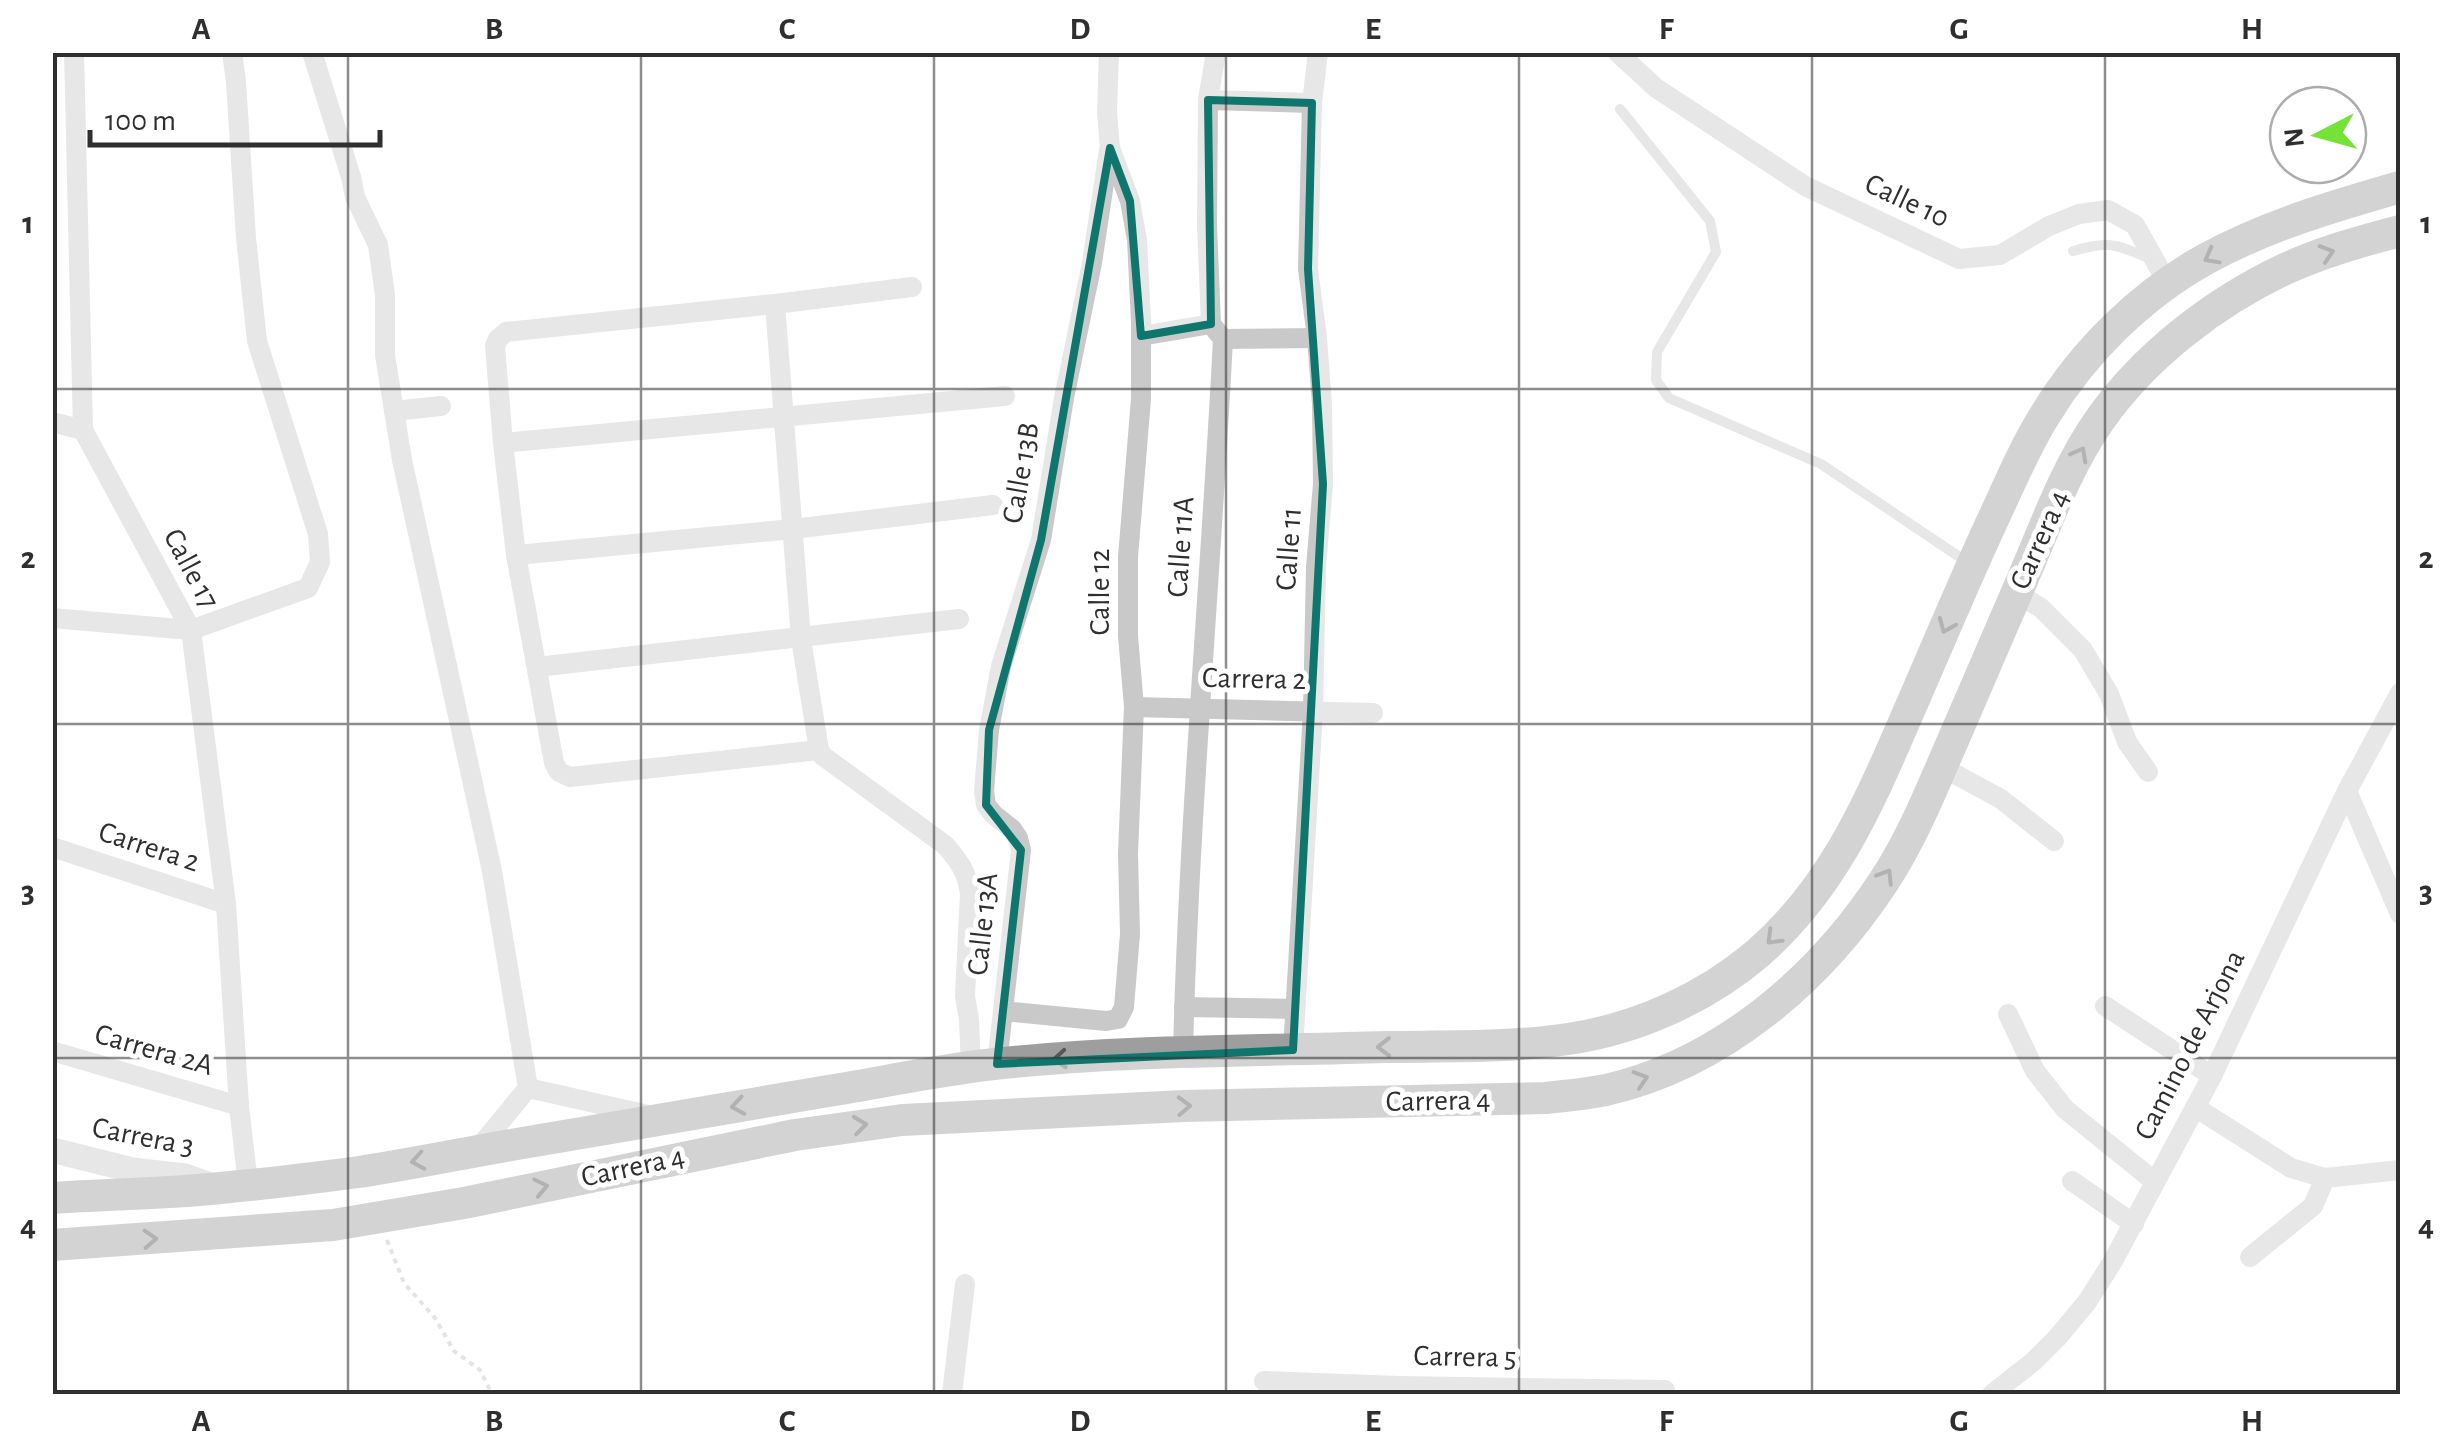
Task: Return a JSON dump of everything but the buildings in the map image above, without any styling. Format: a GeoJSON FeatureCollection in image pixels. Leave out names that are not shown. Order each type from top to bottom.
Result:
{"type":"FeatureCollection","features":[{"type":"Feature","properties":{"kind":"highway","name":"Carrera 4"},"geometry":{"type":"LineString","coordinates":[[52,1198],[234,1186],[359,1172],[975,1067],[1183,1052],[1566,1040],[1646,1019],[1724,979],[1758,953],[1828,875],[1853,834],[2027,446],[2048,409],[2101,342],[2135,309],[2160,271],[2202,262],[2235,244],[2344,203],[2400,187]]}},
{"type":"Feature","properties":{"kind":"highway","name":"Carrera 4"},"geometry":{"type":"LineString","coordinates":[[52,1244],[289,1229],[378,1218],[730,1146],[902,1120],[1184,1106],[1546,1098],[1605,1090],[1686,1062],[1728,1038],[1799,983],[1860,915],[1884,880],[1909,838],[1942,767],[2083,446],[2127,386],[2200,320],[2244,291],[2318,256],[2400,231]]}},
{"type":"Feature","properties":{"kind":"highway"},"geometry":{"type":"LineString","coordinates":[[1443,1046],[1444,1101]]}},
{"type":"Feature","properties":{"kind":"street","name":"Calle 17"},"geometry":{"type":"LineString","coordinates":[[74,52],[83,430],[191,630],[226,904],[239,1106],[234,1186]]}},
{"type":"Feature","properties":{"kind":"street"},"geometry":{"type":"LineString","coordinates":[[52,618],[191,630],[308,588],[320,562],[318,534],[257,341],[232,52]]}},
{"type":"Feature","properties":{"kind":"street"},"geometry":{"type":"LineString","coordinates":[[312,52],[355,197],[378,245],[385,295],[385,356],[402,460],[492,872],[528,1088],[476,1151]]}},
{"type":"Feature","properties":{"kind":"street","name":"Calle 12"},"geometry":{"type":"LineString","coordinates":[[1003,1012],[1106,1022],[1118,1018],[1124,1008],[1130,934],[1128,854],[1134,707],[1128,636],[1128,557],[1141,399],[1141,336],[1130,201],[1110,148],[1109,52]]}},
{"type":"Feature","properties":{"kind":"street","name":"Calle 11A"},"geometry":{"type":"LineString","coordinates":[[1183,1052],[1199,708],[1216,493],[1217,331],[1206,225],[1208,100],[1216,52]]}},
{"type":"Feature","properties":{"kind":"street","name":"Calle 11"},"geometry":{"type":"LineString","coordinates":[[1293,1050],[1323,484],[1322,404],[1308,270],[1312,103],[1318,52]]}},
{"type":"Feature","properties":{"kind":"street","name":"Calle 10"},"geometry":{"type":"LineString","coordinates":[[1617,52],[1656,88],[1805,186],[1958,259],[2000,256],[2078,214],[2108,210],[2135,226],[2160,271]]}},
{"type":"Feature","properties":{"kind":"street"},"geometry":{"type":"LineString","coordinates":[[1208,100],[1312,103]]}},
{"type":"Feature","properties":{"kind":"street","name":"Calle 13B"},"geometry":{"type":"LineString","coordinates":[[986,805],[988,730],[1000,666],[1041,540],[1110,148]]}},
{"type":"Feature","properties":{"kind":"street"},"geometry":{"type":"LineString","coordinates":[[819,750],[570,777],[559,772],[554,763],[516,556],[496,346],[506,332],[912,287]]}},
{"type":"Feature","properties":{"kind":"street"},"geometry":{"type":"LineString","coordinates":[[775,304],[801,638],[819,750],[945,846],[968,877],[965,996],[975,1067]]}},
{"type":"Feature","properties":{"kind":"street"},"geometry":{"type":"LineString","coordinates":[[1141,336],[1217,331],[1317,338]]}},
{"type":"Feature","properties":{"kind":"street"},"geometry":{"type":"LineString","coordinates":[[503,443],[1005,396]]}},
{"type":"Feature","properties":{"kind":"street"},"geometry":{"type":"LineString","coordinates":[[394,411],[441,406]]}},
{"type":"Feature","properties":{"kind":"street"},"geometry":{"type":"LineString","coordinates":[[52,422],[83,430]]}},
{"type":"Feature","properties":{"kind":"street"},"geometry":{"type":"LineString","coordinates":[[516,556],[792,530],[993,504]]}},
{"type":"Feature","properties":{"kind":"street"},"geometry":{"type":"LineString","coordinates":[[2017,593],[2041,608],[2083,650],[2109,694],[2127,742],[2148,772]]}},
{"type":"Feature","properties":{"kind":"street"},"geometry":{"type":"LineString","coordinates":[[537,667],[960,619]]}},
{"type":"Feature","properties":{"kind":"street","name":"Camino de Arjona"},"geometry":{"type":"LineString","coordinates":[[1992,1394],[2034,1361],[2067,1326],[2114,1261],[2212,1076],[2346,792],[2400,692]]}},
{"type":"Feature","properties":{"kind":"street","name":"Carrera 2"},"geometry":{"type":"LineString","coordinates":[[1134,707],[1372,713]]}},
{"type":"Feature","properties":{"kind":"street"},"geometry":{"type":"LineString","coordinates":[[1942,767],[2001,800],[2054,841]]}},
{"type":"Feature","properties":{"kind":"street"},"geometry":{"type":"LineString","coordinates":[[2346,792],[2400,914]]}},
{"type":"Feature","properties":{"kind":"street","name":"Calle 13A"},"geometry":{"type":"LineString","coordinates":[[975,1067],[1003,1012],[1021,850],[1012,829],[986,805]]}},
{"type":"Feature","properties":{"kind":"street","name":"Carrera 2"},"geometry":{"type":"LineString","coordinates":[[52,847],[226,904]]}},
{"type":"Feature","properties":{"kind":"street"},"geometry":{"type":"LineString","coordinates":[[2104,1006],[2212,1076]]}},
{"type":"Feature","properties":{"kind":"street"},"geometry":{"type":"LineString","coordinates":[[1184,1007],[1294,1009]]}},
{"type":"Feature","properties":{"kind":"street"},"geometry":{"type":"LineString","coordinates":[[2008,1014],[2035,1071],[2066,1109],[2154,1181]]}},
{"type":"Feature","properties":{"kind":"street","name":"Carrera 2A"},"geometry":{"type":"LineString","coordinates":[[52,1051],[239,1106]]}},
{"type":"Feature","properties":{"kind":"street"},"geometry":{"type":"LineString","coordinates":[[528,1088],[664,1118]]}},
{"type":"Feature","properties":{"kind":"street"},"geometry":{"type":"LineString","coordinates":[[2196,1107],[2291,1168],[2325,1178],[2400,1170]]}},
{"type":"Feature","properties":{"kind":"street","name":"Carrera 3"},"geometry":{"type":"LineString","coordinates":[[52,1150],[132,1170],[234,1186]]}},
{"type":"Feature","properties":{"kind":"street"},"geometry":{"type":"LineString","coordinates":[[2250,1257],[2313,1206],[2325,1178]]}},
{"type":"Feature","properties":{"kind":"street"},"geometry":{"type":"LineString","coordinates":[[2072,1181],[2134,1224]]}},
{"type":"Feature","properties":{"kind":"street"},"geometry":{"type":"LineString","coordinates":[[952,1394],[965,1284]]}},
{"type":"Feature","properties":{"kind":"street","name":"Carrera 5"},"geometry":{"type":"LineString","coordinates":[[1264,1381],[1398,1390],[1651,1392]]}},
{"type":"Feature","properties":{"kind":"lane"},"geometry":{"type":"LineString","coordinates":[[1620,109],[1710,221],[1716,252],[1658,352],[1656,380],[1670,398],[1821,464],[1972,565]]}},
{"type":"Feature","properties":{"kind":"lane"},"geometry":{"type":"LineString","coordinates":[[2073,251],[2110,244],[2160,271]]}},
{"type":"Feature","properties":{"kind":"path"},"geometry":{"type":"LineString","coordinates":[[378,1218],[404,1283],[435,1318],[454,1351],[480,1370],[492,1394]]}},
{"type":"Feature","properties":{"kind":"highlighted area"},"geometry":{"type":"Polygon","coordinates":[[[1208,100],[1312,103],[1308,269],[1323,484],[1293,1050],[997,1064],[1021,850],[986,805],[989,730],[1041,540],[1110,148],[1130,201],[1141,336],[1211,324],[1208,100]]]}}]}
